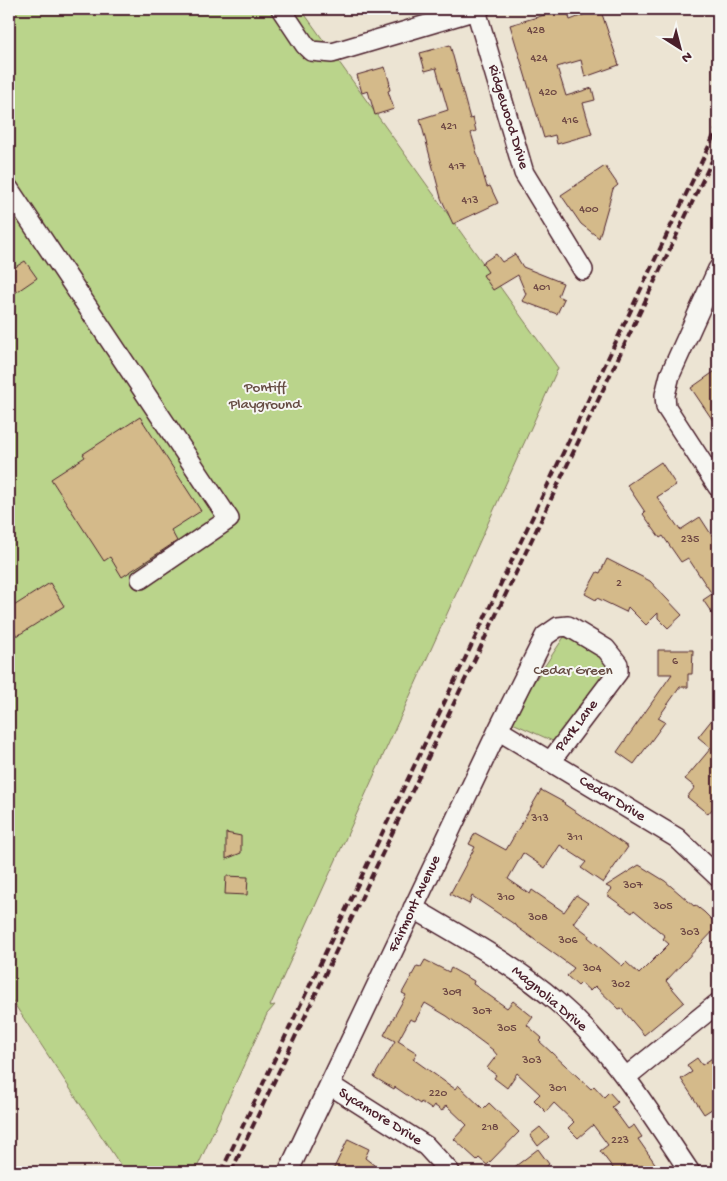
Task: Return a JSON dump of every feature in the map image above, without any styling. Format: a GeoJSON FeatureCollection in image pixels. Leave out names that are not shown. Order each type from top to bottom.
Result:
{"type":"FeatureCollection","features":[{"type":"Feature","properties":{"kind":"street"},"geometry":{"type":"LineString","coordinates":[[281,9],[305,46],[311,51],[332,53],[478,9]]}},
{"type":"Feature","properties":{"kind":"street","name":"Ridgewood Drive"},"geometry":{"type":"LineString","coordinates":[[478,9],[524,172],[583,270]]}},
{"type":"Feature","properties":{"kind":"street"},"geometry":{"type":"LineString","coordinates":[[9,189],[229,519],[141,579]]}},
{"type":"Feature","properties":{"kind":"street"},"geometry":{"type":"LineString","coordinates":[[718,269],[670,375],[665,395],[666,407],[718,487]]}},
{"type":"Feature","properties":{"kind":"street","name":"Park Lane"},"geometry":{"type":"LineString","coordinates":[[545,636],[558,627],[568,626],[606,649],[618,664],[618,672],[550,762]]}},
{"type":"Feature","properties":{"kind":"street","name":"Fairmont Avenue"},"geometry":{"type":"LineString","coordinates":[[288,1172],[498,730],[545,636]]}},
{"type":"Feature","properties":{"kind":"street","name":"Cedar Drive"},"geometry":{"type":"LineString","coordinates":[[498,730],[677,838],[718,877]]}},
{"type":"Feature","properties":{"kind":"street","name":"Magnolia Drive"},"geometry":{"type":"LineString","coordinates":[[413,908],[509,965],[534,983],[576,1019],[626,1077],[690,1172]]}},
{"type":"Feature","properties":{"kind":"street"},"geometry":{"type":"LineString","coordinates":[[626,1077],[718,1003]]}},
{"type":"Feature","properties":{"kind":"street","name":"Sycamore Drive"},"geometry":{"type":"LineString","coordinates":[[330,1085],[426,1146],[450,1172]]}},
{"type":"Feature","properties":{"kind":"green space","name":"Pontiff Playground"},"geometry":{"type":"Polygon","coordinates":[[[9,9],[301,9],[558,368],[270,1006],[275,1005],[267,1014],[195,1172],[125,1172],[9,996],[9,9]]]}},
{"type":"Feature","properties":{"kind":"green space","name":"Cedar Green"},"geometry":{"type":"Polygon","coordinates":[[[564,637],[590,647],[603,656],[609,667],[555,742],[508,721],[564,637]]]}},
{"type":"Feature","properties":{"kind":"building"},"geometry":{"type":"Polygon","coordinates":[[[567,9],[570,20],[591,12],[592,14],[601,11],[619,65],[585,77],[581,60],[557,67],[566,96],[592,88],[595,100],[583,103],[592,134],[557,144],[555,135],[544,138],[510,25],[567,9]]]}},
{"type":"Feature","properties":{"kind":"building"},"geometry":{"type":"Polygon","coordinates":[[[450,45],[470,119],[473,118],[476,131],[471,133],[487,187],[490,186],[498,203],[453,224],[441,198],[420,119],[448,110],[436,68],[425,71],[420,53],[450,45]]]}},
{"type":"Feature","properties":{"kind":"building"},"geometry":{"type":"Polygon","coordinates":[[[385,67],[390,84],[390,90],[388,91],[394,109],[375,115],[368,91],[362,93],[357,75],[385,67]]]}},
{"type":"Feature","properties":{"kind":"building"},"geometry":{"type":"Polygon","coordinates":[[[605,166],[618,185],[613,189],[599,238],[581,224],[561,195],[605,166]]]}},
{"type":"Feature","properties":{"kind":"building"},"geometry":{"type":"Polygon","coordinates":[[[496,254],[502,262],[515,254],[523,267],[563,283],[558,296],[564,299],[557,314],[522,301],[526,294],[518,275],[493,290],[483,275],[488,272],[482,263],[496,254]]]}},
{"type":"Feature","properties":{"kind":"building"},"geometry":{"type":"Polygon","coordinates":[[[25,261],[37,278],[9,297],[9,271],[25,261]]]}},
{"type":"Feature","properties":{"kind":"building"},"geometry":{"type":"Polygon","coordinates":[[[718,369],[718,428],[691,388],[718,369]]]}},
{"type":"Feature","properties":{"kind":"building"},"geometry":{"type":"Polygon","coordinates":[[[140,417],[201,511],[171,530],[177,541],[122,577],[110,557],[104,561],[51,479],[85,457],[83,454],[140,417]]]}},
{"type":"Feature","properties":{"kind":"building"},"geometry":{"type":"Polygon","coordinates":[[[661,462],[676,485],[657,497],[680,530],[700,517],[718,545],[718,622],[703,600],[712,594],[688,558],[681,562],[663,536],[660,538],[643,514],[645,512],[627,485],[661,462]]]}},
{"type":"Feature","properties":{"kind":"building"},"geometry":{"type":"Polygon","coordinates":[[[607,559],[650,581],[682,615],[668,628],[658,618],[658,613],[646,625],[628,607],[626,612],[585,594],[597,572],[600,573],[607,559]]]}},
{"type":"Feature","properties":{"kind":"building"},"geometry":{"type":"Polygon","coordinates":[[[50,583],[64,606],[17,636],[9,623],[9,609],[50,583]]]}},
{"type":"Feature","properties":{"kind":"building"},"geometry":{"type":"Polygon","coordinates":[[[658,650],[693,650],[692,674],[688,674],[688,687],[680,687],[658,718],[665,722],[634,764],[617,752],[672,674],[658,674],[658,650]]]}},
{"type":"Feature","properties":{"kind":"building"},"geometry":{"type":"Polygon","coordinates":[[[718,712],[718,802],[708,814],[687,797],[695,787],[685,779],[711,748],[698,737],[718,712]]]}},
{"type":"Feature","properties":{"kind":"building"},"geometry":{"type":"Polygon","coordinates":[[[541,790],[565,803],[628,847],[603,883],[581,868],[586,862],[560,845],[545,868],[523,853],[508,879],[530,894],[532,890],[564,912],[576,895],[588,903],[573,923],[589,935],[588,937],[622,966],[626,962],[639,974],[669,944],[663,939],[665,936],[634,910],[632,913],[607,895],[612,889],[606,886],[639,865],[665,881],[694,906],[704,912],[718,926],[666,981],[684,1002],[644,1035],[621,1008],[619,1009],[595,986],[590,991],[581,983],[578,986],[567,976],[574,968],[517,926],[472,896],[469,904],[450,894],[475,847],[469,844],[475,833],[506,850],[541,790]]]}},
{"type":"Feature","properties":{"kind":"building"},"geometry":{"type":"Polygon","coordinates":[[[226,833],[241,836],[241,853],[226,859],[226,833]]]}},
{"type":"Feature","properties":{"kind":"building"},"geometry":{"type":"Polygon","coordinates":[[[226,876],[248,877],[247,895],[225,894],[226,876]]]}},
{"type":"Feature","properties":{"kind":"building"},"geometry":{"type":"Polygon","coordinates":[[[425,960],[449,972],[451,968],[474,981],[473,984],[507,1008],[513,1001],[533,1017],[527,1025],[542,1038],[539,1041],[591,1089],[594,1086],[604,1097],[609,1092],[618,1102],[612,1107],[628,1129],[634,1125],[642,1137],[638,1139],[661,1172],[616,1172],[600,1151],[608,1145],[593,1125],[578,1138],[568,1128],[574,1122],[554,1103],[546,1112],[534,1100],[540,1094],[517,1073],[507,1088],[494,1078],[496,1075],[487,1068],[497,1055],[493,1050],[447,1016],[425,1003],[415,1021],[410,1019],[398,1041],[417,1053],[413,1059],[455,1089],[458,1085],[483,1109],[489,1103],[519,1132],[487,1165],[479,1158],[477,1160],[454,1139],[467,1125],[446,1105],[442,1111],[434,1105],[431,1109],[395,1087],[394,1089],[374,1077],[395,1041],[384,1035],[406,995],[402,993],[417,966],[421,967],[425,960]]]}},
{"type":"Feature","properties":{"kind":"building"},"geometry":{"type":"Polygon","coordinates":[[[718,1054],[718,1105],[704,1114],[681,1079],[692,1072],[687,1065],[697,1058],[702,1065],[718,1054]]]}},
{"type":"Feature","properties":{"kind":"building"},"geometry":{"type":"Polygon","coordinates":[[[540,1127],[549,1137],[538,1146],[530,1135],[540,1127]]]}},
{"type":"Feature","properties":{"kind":"building"},"geometry":{"type":"Polygon","coordinates":[[[348,1139],[369,1149],[365,1158],[383,1172],[332,1172],[348,1139]]]}},
{"type":"Feature","properties":{"kind":"building"},"geometry":{"type":"Polygon","coordinates":[[[538,1149],[549,1164],[541,1172],[508,1172],[538,1149]]]}},
{"type":"Feature","properties":{"kind":"railway"},"geometry":{"type":"LineString","coordinates":[[221,1172],[718,127]]}},
{"type":"Feature","properties":{"kind":"railway"},"geometry":{"type":"LineString","coordinates":[[231,1172],[718,148]]}}]}
